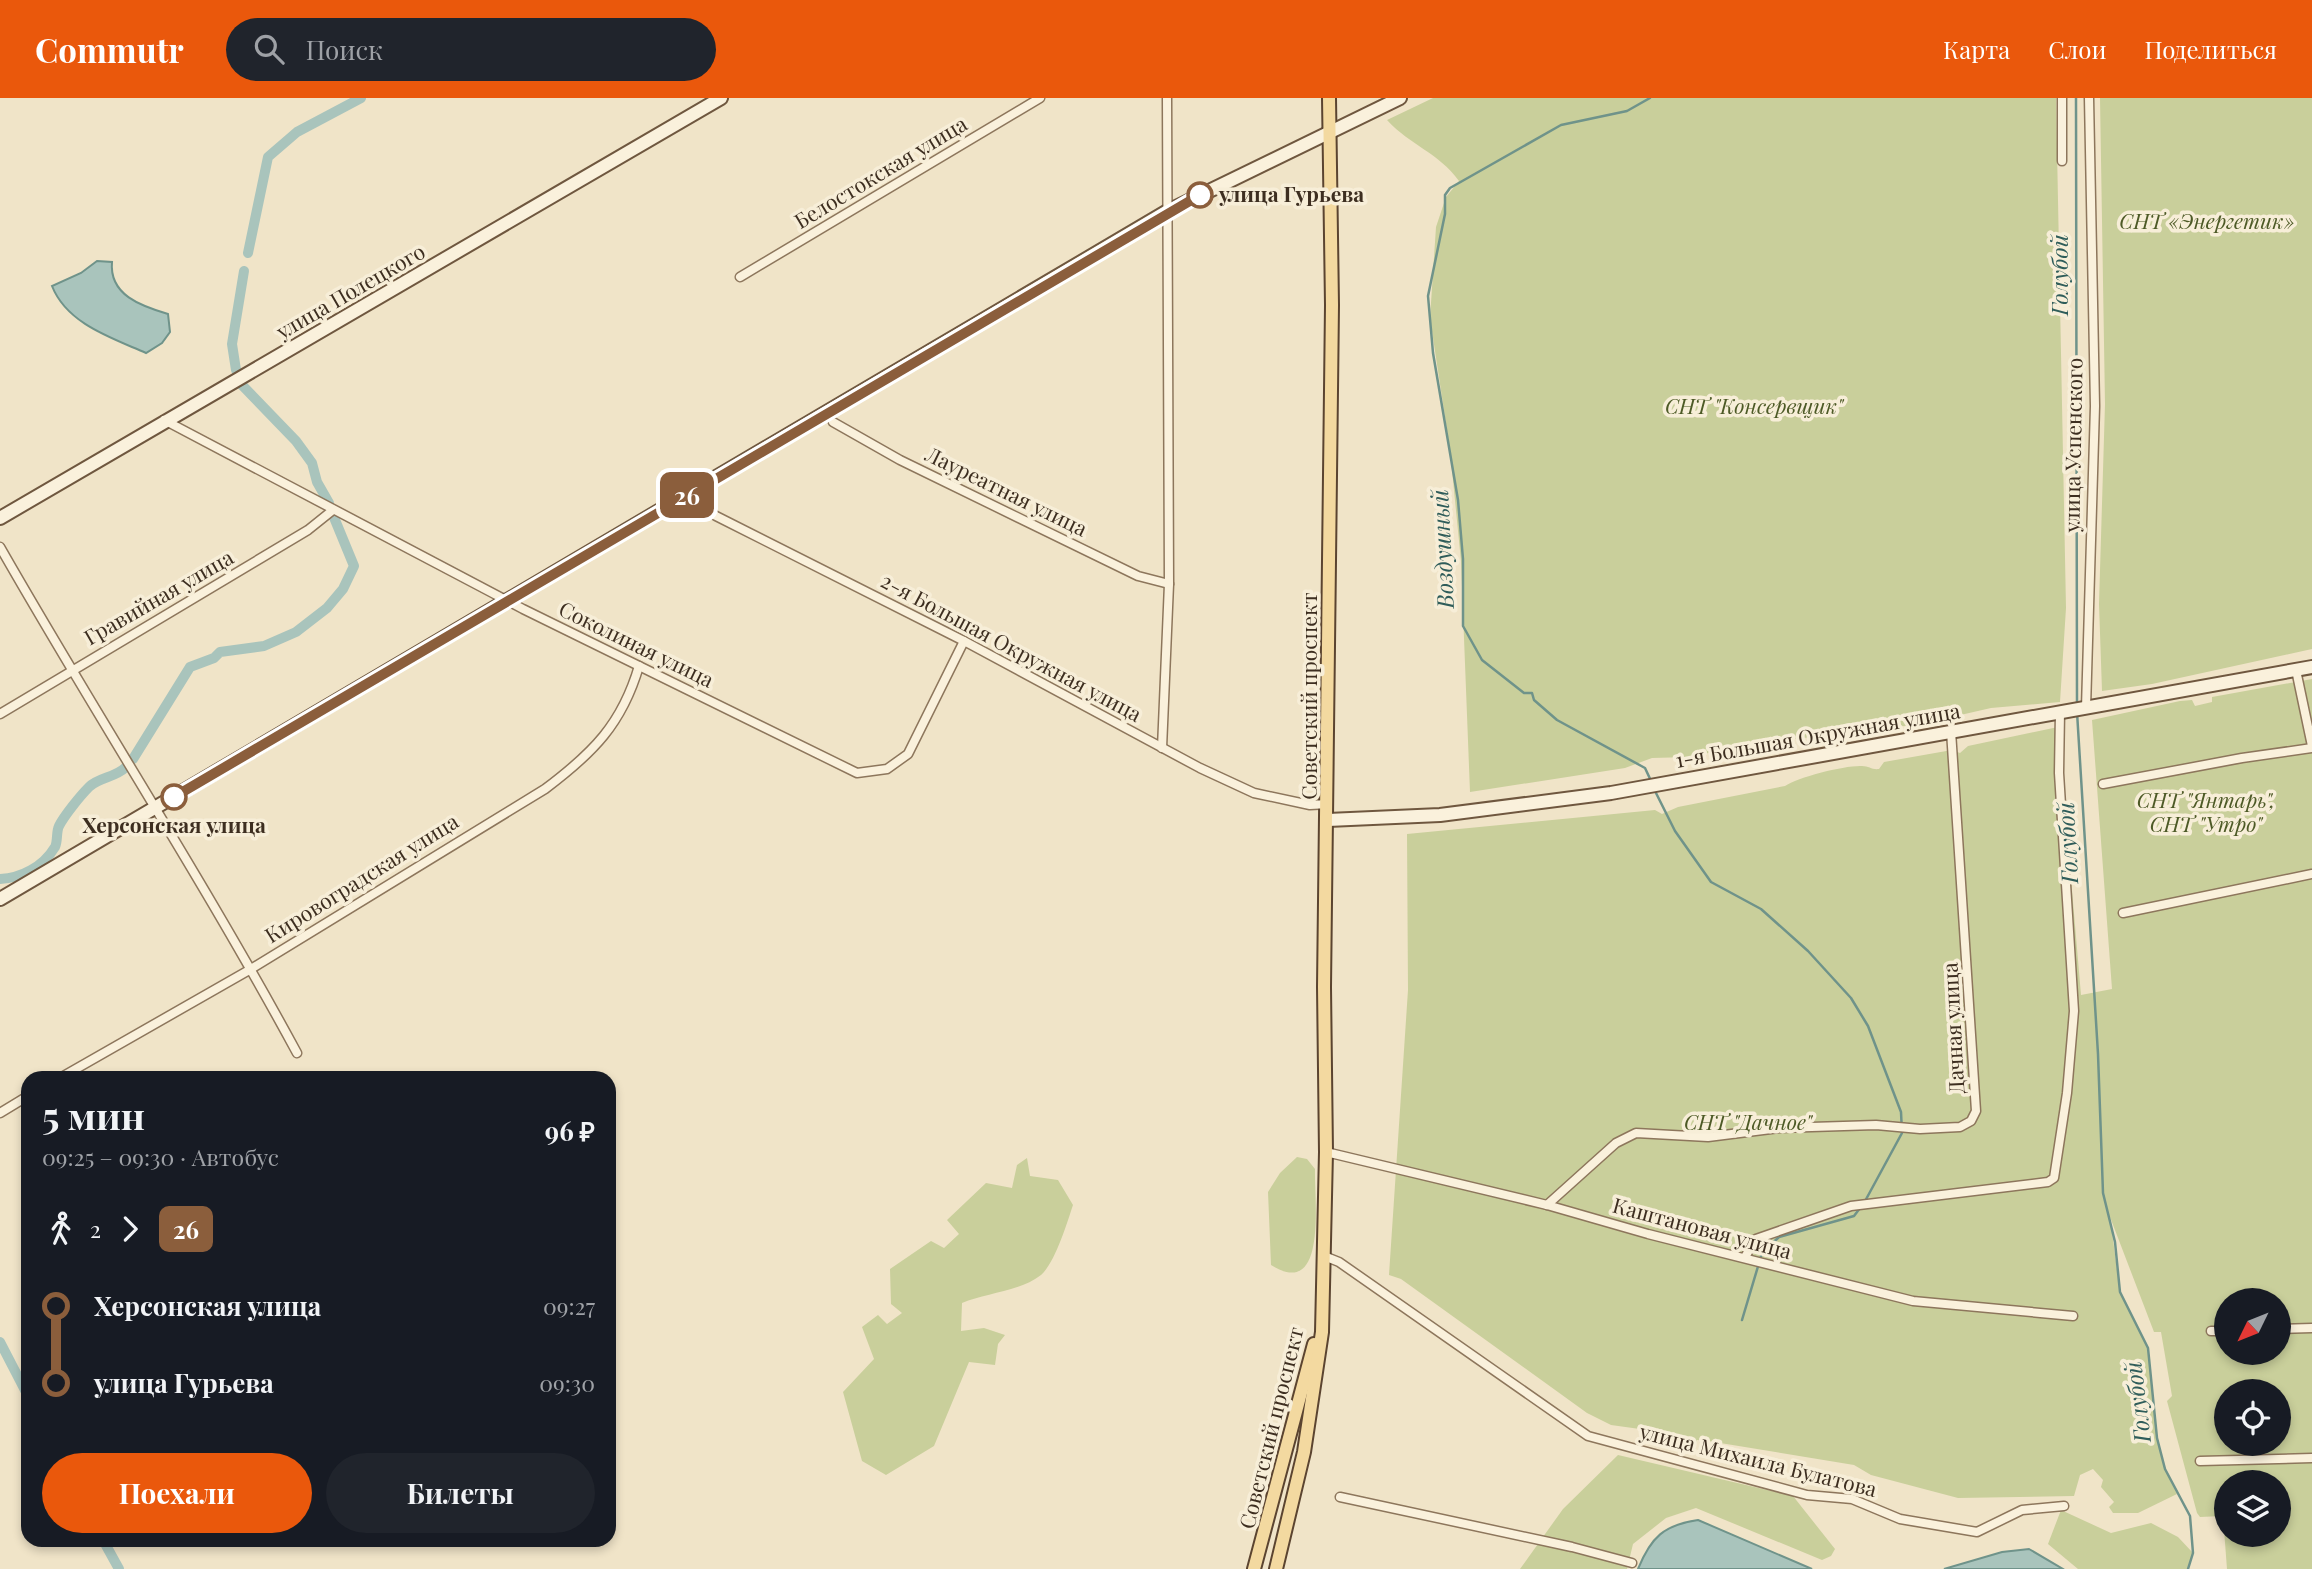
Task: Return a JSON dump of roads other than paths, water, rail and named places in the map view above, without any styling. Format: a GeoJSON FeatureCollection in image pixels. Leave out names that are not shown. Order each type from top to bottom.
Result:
{"type":"FeatureCollection","features":[{"type":"Feature","properties":{"kind":"main road","name":"Советский проспект"},"geometry":{"type":"LineString","coordinates":[[1276,1569],[1298,1486],[1318,1370],[1323,1295],[1332,305],[1329,98]]}},
{"type":"Feature","properties":{"kind":"main road","name":"Советский проспект"},"geometry":{"type":"LineString","coordinates":[[1255,1569],[1318,1331],[1323,1295]]}},
{"type":"Feature","properties":{"kind":"street","name":"улица Полецкого"},"geometry":{"type":"LineString","coordinates":[[0,518],[164,420],[721,98]]}},
{"type":"Feature","properties":{"kind":"street","name":"Белостокская улица"},"geometry":{"type":"LineString","coordinates":[[740,277],[1040,98]]}},
{"type":"Feature","properties":{"kind":"street"},"geometry":{"type":"LineString","coordinates":[[1162,748],[1169,584],[1167,98]]}},
{"type":"Feature","properties":{"kind":"street"},"geometry":{"type":"LineString","coordinates":[[0,899],[1166,212],[1400,98]]}},
{"type":"Feature","properties":{"kind":"street"},"geometry":{"type":"LineString","coordinates":[[2062,98],[2062,161]]}},
{"type":"Feature","properties":{"kind":"street","name":"улица Успенского"},"geometry":{"type":"LineString","coordinates":[[2086,708],[2095,406],[2089,98]]}},
{"type":"Feature","properties":{"kind":"street","name":"Соколиная улица"},"geometry":{"type":"LineString","coordinates":[[164,420],[507,600],[857,773],[872,773],[900,763],[908,754],[964,641]]}},
{"type":"Feature","properties":{"kind":"street","name":"Лауреатная улица"},"geometry":{"type":"LineString","coordinates":[[833,422],[900,460],[1138,576],[1169,584]]}},
{"type":"Feature","properties":{"kind":"street","name":"2-я Большая Окружная улица"},"geometry":{"type":"LineString","coordinates":[[688,495],[716,516],[964,641],[1162,748],[1254,793],[1310,804],[1328,804]]}},
{"type":"Feature","properties":{"kind":"street","name":"Гравийная улица"},"geometry":{"type":"LineString","coordinates":[[0,714],[308,530],[333,510]]}},
{"type":"Feature","properties":{"kind":"street"},"geometry":{"type":"LineString","coordinates":[[0,547],[70,671],[251,969],[297,1053]]}},
{"type":"Feature","properties":{"kind":"street","name":"Кировоградская улица"},"geometry":{"type":"LineString","coordinates":[[72,1071],[251,969],[545,789],[580,763],[616,724],[639,666]]}},
{"type":"Feature","properties":{"kind":"street","name":"1-я Большая Окружная улица"},"geometry":{"type":"LineString","coordinates":[[1328,820],[1440,815],[1543,803],[2312,667]]}},
{"type":"Feature","properties":{"kind":"street"},"geometry":{"type":"LineString","coordinates":[[2103,784],[2312,747],[2296,670]]}},
{"type":"Feature","properties":{"kind":"street"},"geometry":{"type":"LineString","coordinates":[[1745,1257],[1756,1239],[1851,1206],[2048,1182],[2054,1178],[2067,1093],[2074,1011],[2059,773],[2064,711]]}},
{"type":"Feature","properties":{"kind":"street","name":"Дачная улица"},"geometry":{"type":"LineString","coordinates":[[1547,1205],[1616,1143],[1636,1133],[1708,1137],[1779,1128],[1876,1125],[1920,1129],[1960,1127],[1971,1121],[1976,1111],[1951,731]]}},
{"type":"Feature","properties":{"kind":"street"},"geometry":{"type":"LineString","coordinates":[[2123,914],[2312,873]]}},
{"type":"Feature","properties":{"kind":"street"},"geometry":{"type":"LineString","coordinates":[[0,1113],[21,1100]]}},
{"type":"Feature","properties":{"kind":"street","name":"Каштановая улица"},"geometry":{"type":"LineString","coordinates":[[1326,1152],[1547,1205],[1648,1234],[1913,1301],[2073,1316]]}},
{"type":"Feature","properties":{"kind":"street","name":"улица Михаила Булатова"},"geometry":{"type":"LineString","coordinates":[[1324,1256],[1339,1262],[1588,1436],[1807,1495],[1852,1499],[1900,1519],[1977,1532],[2022,1510],[2064,1506]]}},
{"type":"Feature","properties":{"kind":"street"},"geometry":{"type":"LineString","coordinates":[[2291,1329],[2312,1328]]}},
{"type":"Feature","properties":{"kind":"street"},"geometry":{"type":"LineString","coordinates":[[2200,1461],[2312,1458]]}},
{"type":"Feature","properties":{"kind":"street"},"geometry":{"type":"LineString","coordinates":[[1340,1497],[1632,1563]]}},
{"type":"Feature","properties":{"kind":"water"},"geometry":{"type":"Polygon","coordinates":[[[97,261],[112,262],[116,283],[129,297],[168,314],[170,332],[162,343],[146,353],[79,320],[59,299],[52,286],[81,273],[97,261]]]}},
{"type":"Feature","properties":{"kind":"water"},"geometry":{"type":"Polygon","coordinates":[[[1698,1520],[1812,1569],[1638,1569],[1648,1549],[1660,1534],[1676,1525],[1698,1520]]]}},
{"type":"Feature","properties":{"kind":"water"},"geometry":{"type":"Polygon","coordinates":[[[2029,1549],[2063,1569],[1944,1569],[2002,1552],[2029,1549]]]}},
{"type":"Feature","properties":{"kind":"waterway"},"geometry":{"type":"LineString","coordinates":[[248,253],[268,157],[297,132],[361,98]]}},
{"type":"Feature","properties":{"kind":"waterway","name":"Воздушный"},"geometry":{"type":"LineString","coordinates":[[1650,98],[1627,111],[1561,125],[1450,188],[1445,195],[1445,214],[1428,296],[1433,353],[1458,500],[1463,559],[1463,626],[1482,660],[1524,693],[1532,693],[1534,700],[1557,720],[1645,768],[1652,783]]}},
{"type":"Feature","properties":{"kind":"waterway","name":"Голубой"},"geometry":{"type":"LineString","coordinates":[[2076,98],[2077,706]]}},
{"type":"Feature","properties":{"kind":"waterway"},"geometry":{"type":"LineString","coordinates":[[236,370],[232,344],[244,271]]}},
{"type":"Feature","properties":{"kind":"waterway"},"geometry":{"type":"LineString","coordinates":[[240,383],[296,441],[312,463],[317,482],[329,503]]}},
{"type":"Feature","properties":{"kind":"waterway"},"geometry":{"type":"LineString","coordinates":[[133,759],[190,667],[214,658],[220,652],[264,646],[296,632],[327,608],[343,589],[354,566],[333,515]]}},
{"type":"Feature","properties":{"kind":"waterway","name":"Голубой"},"geometry":{"type":"LineString","coordinates":[[2077,712],[2098,1054],[2103,1193],[2115,1242],[2120,1292],[2148,1348],[2157,1438],[2165,1469],[2190,1516],[2193,1553],[2188,1569]]}},
{"type":"Feature","properties":{"kind":"waterway"},"geometry":{"type":"LineString","coordinates":[[0,879],[23,874],[38,866],[55,847],[58,828],[81,795],[97,781],[126,767]]}},
{"type":"Feature","properties":{"kind":"waterway","name":"Воздушный"},"geometry":{"type":"LineString","coordinates":[[1654,789],[1675,831],[1711,882],[1761,909],[1808,951],[1851,998],[1868,1026],[1901,1112],[1902,1133],[1864,1203]]}},
{"type":"Feature","properties":{"kind":"waterway","name":"Воздушный"},"geometry":{"type":"LineString","coordinates":[[1742,1320],[1762,1253],[1779,1237],[1854,1216],[1860,1208]]}},
{"type":"Feature","properties":{"kind":"waterway"},"geometry":{"type":"LineString","coordinates":[[0,1342],[21,1382]]}},
{"type":"Feature","properties":{"kind":"waterway"},"geometry":{"type":"LineString","coordinates":[[107,1547],[119,1569]]}},
{"type":"Feature","properties":{"kind":"place","name":"улица Гурьева"},"geometry":{"type":"Point","coordinates":[1200,195]}},
{"type":"Feature","properties":{"kind":"place","name":"Херсонская улица"},"geometry":{"type":"Point","coordinates":[174,797]}},
{"type":"Feature","properties":{"kind":"park label","name":"СНТ «Энергетик»"},"geometry":{"type":"Point","coordinates":[2207,222]}},
{"type":"Feature","properties":{"kind":"park label","name":"СНТ \"Консервщик\""},"geometry":{"type":"Point","coordinates":[1754,407]}},
{"type":"Feature","properties":{"kind":"park label","name":"СНТ \"Янтарь\", СНТ \"Утро\""},"geometry":{"type":"Point","coordinates":[2206,813]}},
{"type":"Feature","properties":{"kind":"park label","name":"СНТ \"Дачное\""},"geometry":{"type":"Point","coordinates":[1748,1123]}}]}
